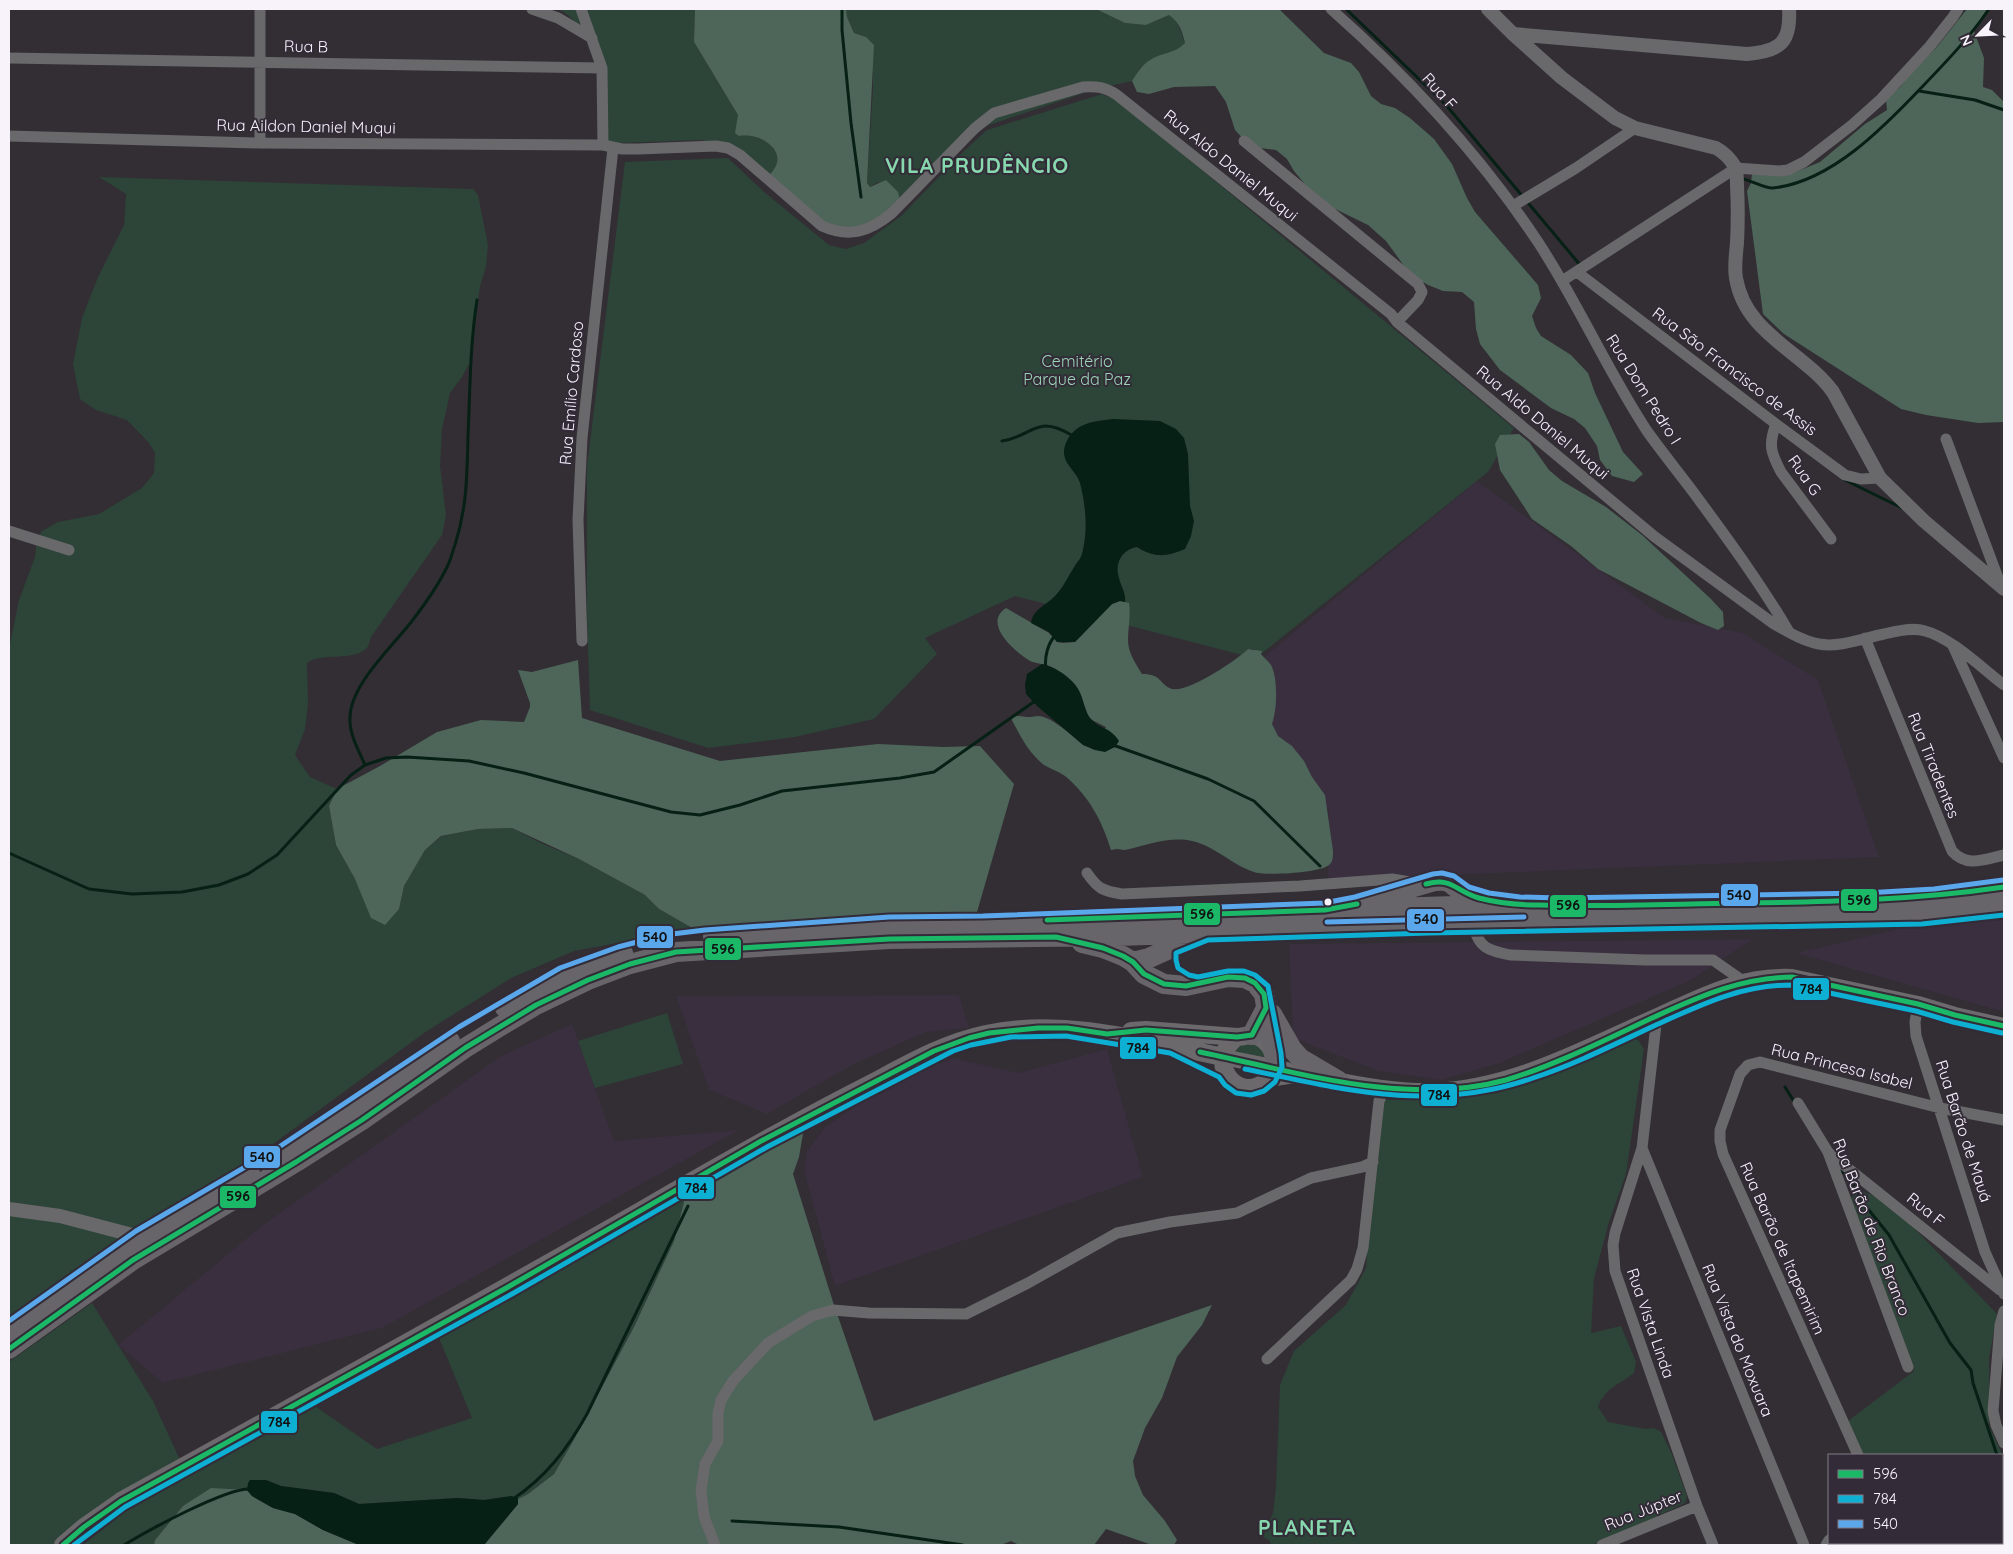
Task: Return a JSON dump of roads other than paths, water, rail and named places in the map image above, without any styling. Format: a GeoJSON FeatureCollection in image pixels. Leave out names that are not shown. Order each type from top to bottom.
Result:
{"type":"FeatureCollection","features":[{"type":"Feature","properties":{"kind":"highway"},"geometry":{"type":"LineString","coordinates":[[1325,910],[1394,886],[1426,884],[1444,880],[1450,882],[1456,897],[1449,914],[1430,926]]}},
{"type":"Feature","properties":{"kind":"highway"},"geometry":{"type":"LineString","coordinates":[[9,1330],[140,1237],[280,1156],[463,1033],[530,993],[564,975],[622,954],[666,942],[706,937],[860,926],[1325,910],[1456,897],[1535,905],[1787,902],[1914,899],[2004,887]]}},
{"type":"Feature","properties":{"kind":"highway"},"geometry":{"type":"LineString","coordinates":[[9,1349],[133,1260],[296,1162],[362,1120],[465,1048],[536,1005],[630,964],[676,952],[890,940],[1922,916],[2004,907]]}},
{"type":"Feature","properties":{"kind":"highway"},"geometry":{"type":"LineString","coordinates":[[1116,936],[1120,928],[1125,924],[1232,919],[1246,913]]}},
{"type":"Feature","properties":{"kind":"highway"},"geometry":{"type":"LineString","coordinates":[[1056,936],[1103,948],[1128,959],[1170,948],[1206,933]]}},
{"type":"Feature","properties":{"kind":"highway"},"geometry":{"type":"LineString","coordinates":[[1116,936],[1128,959],[1144,974],[1164,984],[1178,986],[1228,977],[1245,978],[1255,983],[1262,990],[1273,1066]]}},
{"type":"Feature","properties":{"kind":"highway"},"geometry":{"type":"LineString","coordinates":[[1170,948],[1168,962],[1172,973],[1178,978],[1194,984]]}},
{"type":"Feature","properties":{"kind":"highway"},"geometry":{"type":"LineString","coordinates":[[1245,1036],[1265,1004]]}},
{"type":"Feature","properties":{"kind":"highway"},"geometry":{"type":"LineString","coordinates":[[1265,1004],[1292,1049],[1300,1058],[1339,1081]]}},
{"type":"Feature","properties":{"kind":"main road"},"geometry":{"type":"LineString","coordinates":[[63,1545],[84,1527],[121,1501],[508,1287],[763,1140],[934,1051],[968,1038],[1010,1030],[1067,1028],[1172,1046],[1224,1064],[1273,1066],[1339,1081],[1405,1091],[1434,1091],[1468,1088],[1511,1079],[1554,1062],[1704,994],[1743,981],[1772,976],[1792,978],[1918,1004],[2004,1026]]}},
{"type":"Feature","properties":{"kind":"main road"},"geometry":{"type":"LineString","coordinates":[[1107,1034],[1146,1030],[1245,1036],[1262,1038],[1270,1045],[1273,1066],[1260,1085],[1250,1088],[1239,1086],[1230,1080],[1224,1064],[1230,1042],[1245,1036]]}},
{"type":"Feature","properties":{"kind":"street"},"geometry":{"type":"LineString","coordinates":[[260,9],[260,143]]}},
{"type":"Feature","properties":{"kind":"street"},"geometry":{"type":"LineString","coordinates":[[532,9],[558,18],[592,38]]}},
{"type":"Feature","properties":{"kind":"street","name":"Rua Emílio Cardoso"},"geometry":{"type":"LineString","coordinates":[[581,9],[602,68],[608,147],[582,438],[578,520],[582,641]]}},
{"type":"Feature","properties":{"kind":"street","name":"Rua F"},"geometry":{"type":"LineString","coordinates":[[1331,9],[1410,82],[1463,142],[1513,206]]}},
{"type":"Feature","properties":{"kind":"street"},"geometry":{"type":"LineString","coordinates":[[1488,9],[1513,34],[1596,105],[1635,128],[1716,148],[1727,154],[1736,168],[1738,211],[1736,276],[1743,301],[1756,322],[1784,348],[1814,370],[1824,380],[1833,392],[1880,478],[1924,521],[2003,587]]}},
{"type":"Feature","properties":{"kind":"street"},"geometry":{"type":"LineString","coordinates":[[1513,34],[1747,54],[1766,52],[1777,48],[1787,36],[1789,9]]}},
{"type":"Feature","properties":{"kind":"street"},"geometry":{"type":"LineString","coordinates":[[1562,281],[1736,168],[1788,170],[1804,162],[1852,125],[1881,99],[1930,46],[1958,9]]}},
{"type":"Feature","properties":{"kind":"street","name":"Rua B"},"geometry":{"type":"LineString","coordinates":[[9,58],[602,68]]}},
{"type":"Feature","properties":{"kind":"street","name":"Rua Aldo Daniel Muqui"},"geometry":{"type":"LineString","coordinates":[[608,147],[638,149],[716,146],[728,148],[740,155],[822,226],[835,232],[851,233],[865,230],[880,223],[892,213],[975,128],[994,113],[1069,90],[1096,86],[1107,89],[1117,94],[1392,314],[1398,322],[1655,537],[1774,624],[1790,633],[1820,644],[1836,644],[1892,632],[1923,630],[1936,634],[2004,685]]}},
{"type":"Feature","properties":{"kind":"street"},"geometry":{"type":"LineString","coordinates":[[1513,206],[1576,168],[1635,128]]}},
{"type":"Feature","properties":{"kind":"street","name":"Rua Aildon Daniel Muqui"},"geometry":{"type":"LineString","coordinates":[[9,136],[260,143],[608,147]]}},
{"type":"Feature","properties":{"kind":"street"},"geometry":{"type":"LineString","coordinates":[[1244,142],[1418,284],[1422,292],[1418,300],[1398,322]]}},
{"type":"Feature","properties":{"kind":"street","name":"Rua Dom Pedro I"},"geometry":{"type":"LineString","coordinates":[[1513,206],[1562,281],[1648,432],[1709,513],[1777,611],[1790,633]]}},
{"type":"Feature","properties":{"kind":"street","name":"Rua São Francisco de Assis"},"geometry":{"type":"LineString","coordinates":[[1577,272],[1776,424],[1845,474],[1860,479],[1880,478]]}},
{"type":"Feature","properties":{"kind":"street","name":"Rua G"},"geometry":{"type":"LineString","coordinates":[[1776,424],[1771,438],[1771,449],[1775,460],[1781,472],[1831,539]]}},
{"type":"Feature","properties":{"kind":"street"},"geometry":{"type":"LineString","coordinates":[[1946,439],[2003,587]]}},
{"type":"Feature","properties":{"kind":"street"},"geometry":{"type":"LineString","coordinates":[[9,531],[69,550]]}},
{"type":"Feature","properties":{"kind":"street","name":"Rua Tiradentes"},"geometry":{"type":"LineString","coordinates":[[1865,638],[1952,851],[1959,858],[1974,862],[2004,855]]}},
{"type":"Feature","properties":{"kind":"street"},"geometry":{"type":"LineString","coordinates":[[1952,645],[2004,758]]}},
{"type":"Feature","properties":{"kind":"street"},"geometry":{"type":"LineString","coordinates":[[1087,873],[1096,886],[1107,892],[1122,894],[1300,886],[1394,886]]}},
{"type":"Feature","properties":{"kind":"street"},"geometry":{"type":"LineString","coordinates":[[1473,925],[1476,937],[1484,948],[1510,955],[1645,960],[1713,960],[1743,981]]}},
{"type":"Feature","properties":{"kind":"street","name":"Rua Barão de Mauá"},"geometry":{"type":"LineString","coordinates":[[1918,1004],[1915,1022],[1916,1036],[1985,1252],[2004,1293]]}},
{"type":"Feature","properties":{"kind":"street","name":"Rua Vista Linda"},"geometry":{"type":"LineString","coordinates":[[1657,1016],[1642,1148],[1613,1245],[1615,1271],[1697,1506],[1713,1545]]}},
{"type":"Feature","properties":{"kind":"street","name":"Rua Princesa Isabel"},"geometry":{"type":"LineString","coordinates":[[1760,1062],[1940,1108],[2004,1120]]}},
{"type":"Feature","properties":{"kind":"street","name":"Rua Barão de Itapemirim"},"geometry":{"type":"LineString","coordinates":[[1760,1062],[1748,1065],[1740,1074],[1722,1120],[1720,1141],[1724,1154],[1858,1454]]}},
{"type":"Feature","properties":{"kind":"street"},"geometry":{"type":"LineString","coordinates":[[1267,1358],[1331,1300],[1351,1280],[1357,1270],[1363,1248],[1379,1101],[1385,1088]]}},
{"type":"Feature","properties":{"kind":"street","name":"Rua Barão de Rio Branco"},"geometry":{"type":"LineString","coordinates":[[1798,1104],[1828,1152],[1908,1367]]}},
{"type":"Feature","properties":{"kind":"street","name":"Rua Vista do Moxuara"},"geometry":{"type":"LineString","coordinates":[[1642,1148],[1804,1545]]}},
{"type":"Feature","properties":{"kind":"street","name":"Rua F"},"geometry":{"type":"LineString","coordinates":[[1828,1152],[2004,1293]]}},
{"type":"Feature","properties":{"kind":"street"},"geometry":{"type":"LineString","coordinates":[[715,1545],[704,1517],[701,1490],[705,1464],[718,1441],[718,1413],[721,1400],[734,1381],[768,1343],[812,1316],[833,1310],[869,1314],[966,1314],[1028,1283],[1118,1233],[1170,1222],[1237,1212],[1311,1178],[1362,1167],[1373,1162]]}},
{"type":"Feature","properties":{"kind":"street"},"geometry":{"type":"LineString","coordinates":[[9,1209],[60,1216],[140,1237]]}},
{"type":"Feature","properties":{"kind":"street"},"geometry":{"type":"LineString","coordinates":[[2004,1311],[2000,1325],[1993,1411],[1996,1425],[2004,1443]]}},
{"type":"Feature","properties":{"kind":"street","name":"Rua Júpter"},"geometry":{"type":"LineString","coordinates":[[1602,1545],[1697,1506]]}},
{"type":"Feature","properties":{"kind":"waterway"},"geometry":{"type":"LineString","coordinates":[[842,9],[842,30],[851,123],[861,197]]}},
{"type":"Feature","properties":{"kind":"waterway"},"geometry":{"type":"LineString","coordinates":[[1346,9],[1446,105],[1581,266]]}},
{"type":"Feature","properties":{"kind":"waterway"},"geometry":{"type":"LineString","coordinates":[[1740,178],[1773,188],[1794,184],[1836,164],[1873,135],[1907,103],[1957,49],[1989,9]]}},
{"type":"Feature","properties":{"kind":"waterway"},"geometry":{"type":"LineString","coordinates":[[1919,91],[1975,100],[2004,110]]}},
{"type":"Feature","properties":{"kind":"waterway"},"geometry":{"type":"LineString","coordinates":[[365,765],[351,730],[352,705],[364,680],[412,621],[435,588],[450,562],[459,531],[466,491],[470,385],[477,300]]}},
{"type":"Feature","properties":{"kind":"waterway"},"geometry":{"type":"LineString","coordinates":[[1002,441],[1043,426],[1061,429],[1073,436]]}},
{"type":"Feature","properties":{"kind":"waterway"},"geometry":{"type":"LineString","coordinates":[[1845,480],[1902,508]]}},
{"type":"Feature","properties":{"kind":"waterway"},"geometry":{"type":"LineString","coordinates":[[1046,669],[1047,650],[1056,635]]}},
{"type":"Feature","properties":{"kind":"waterway"},"geometry":{"type":"LineString","coordinates":[[9,853],[89,889],[132,894],[182,892],[219,885],[248,874],[277,855],[351,775],[365,765],[386,758],[407,757],[469,761],[524,773],[671,812],[700,815],[740,805],[782,791],[900,778],[934,772],[1035,701]]}},
{"type":"Feature","properties":{"kind":"waterway"},"geometry":{"type":"LineString","coordinates":[[1113,745],[1208,779],[1254,801],[1320,866]]}},
{"type":"Feature","properties":{"kind":"waterway"},"geometry":{"type":"LineString","coordinates":[[1785,1087],[1795,1103]]}},
{"type":"Feature","properties":{"kind":"waterway"},"geometry":{"type":"LineString","coordinates":[[1838,1168],[1851,1179],[1864,1204],[1889,1235],[1950,1343],[1971,1370],[1973,1383],[1997,1454]]}},
{"type":"Feature","properties":{"kind":"waterway"},"geometry":{"type":"LineString","coordinates":[[513,1499],[546,1471],[580,1427],[688,1206]]}},
{"type":"Feature","properties":{"kind":"waterway"},"geometry":{"type":"LineString","coordinates":[[2003,1474],[2004,1480]]}},
{"type":"Feature","properties":{"kind":"waterway"},"geometry":{"type":"LineString","coordinates":[[124,1545],[206,1502],[240,1490],[251,1489]]}},
{"type":"Feature","properties":{"kind":"waterway"},"geometry":{"type":"LineString","coordinates":[[732,1521],[839,1527],[963,1545]]}},
{"type":"Feature","properties":{"kind":"district","name":"VILA PRUDÊNCIO"},"geometry":{"type":"Point","coordinates":[977,165]}},
{"type":"Feature","properties":{"kind":"district","name":"PLANETA"},"geometry":{"type":"Point","coordinates":[1307,1527]}},
{"type":"Feature","properties":{"kind":"park label","name":"Cemitério Parque da Paz"},"geometry":{"type":"Point","coordinates":[1077,370]}}]}
